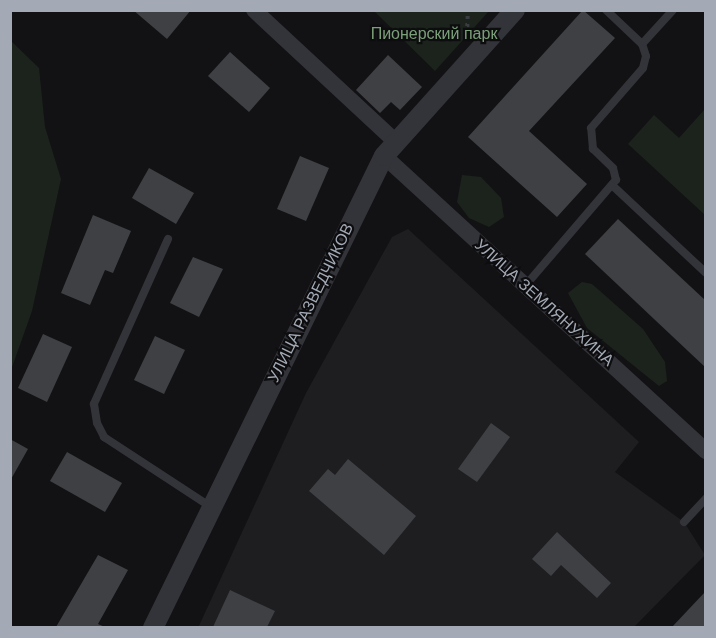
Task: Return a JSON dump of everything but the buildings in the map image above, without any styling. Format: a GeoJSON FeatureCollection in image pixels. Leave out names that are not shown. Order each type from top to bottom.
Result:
{"type":"FeatureCollection","features":[{"type":"Feature","properties":{"kind":"street","name":"УЛИЦА ЗЕМЛЯНУХИНА"},"geometry":{"type":"LineString","coordinates":[[254,10],[525,286],[705,451]]}},
{"type":"Feature","properties":{"kind":"street","name":"УЛИЦА РАЗВЕДЧИКОВ"},"geometry":{"type":"LineString","coordinates":[[153,627],[389,148],[515,10]]}},
{"type":"Feature","properties":{"kind":"lane"},"geometry":{"type":"LineString","coordinates":[[525,286],[613,186],[616,175],[593,149],[591,128],[643,68],[642,44],[606,10]]}},
{"type":"Feature","properties":{"kind":"lane"},"geometry":{"type":"LineString","coordinates":[[642,44],[673,10]]}},
{"type":"Feature","properties":{"kind":"lane"},"geometry":{"type":"LineString","coordinates":[[613,186],[705,273]]}},
{"type":"Feature","properties":{"kind":"lane"},"geometry":{"type":"LineString","coordinates":[[168,239],[94,404],[97,423],[104,437],[211,507]]}},
{"type":"Feature","properties":{"kind":"lane"},"geometry":{"type":"LineString","coordinates":[[684,522],[705,498]]}},
{"type":"Feature","properties":{"kind":"shaded area"},"geometry":{"type":"Polygon","coordinates":[[[408,229],[639,442],[615,472],[684,522],[705,555],[634,627],[198,628],[306,393],[392,237],[408,229]]]}},
{"type":"Feature","properties":{"kind":"green space","name":"Пионерский парк"},"geometry":{"type":"Polygon","coordinates":[[[374,11],[489,11],[435,71],[374,11]]]}},
{"type":"Feature","properties":{"kind":"green space"},"geometry":{"type":"Polygon","coordinates":[[[11,41],[39,68],[45,127],[61,179],[32,311],[11,370],[11,41]]]}},
{"type":"Feature","properties":{"kind":"green space"},"geometry":{"type":"Polygon","coordinates":[[[705,109],[705,215],[628,144],[654,115],[679,138],[705,109]]]}},
{"type":"Feature","properties":{"kind":"green space"},"geometry":{"type":"Polygon","coordinates":[[[462,175],[481,177],[501,198],[504,217],[489,227],[469,218],[457,202],[462,175]]]}},
{"type":"Feature","properties":{"kind":"green space"},"geometry":{"type":"Polygon","coordinates":[[[582,282],[592,284],[643,329],[665,362],[667,381],[659,386],[587,328],[568,293],[582,282]]]}}]}
